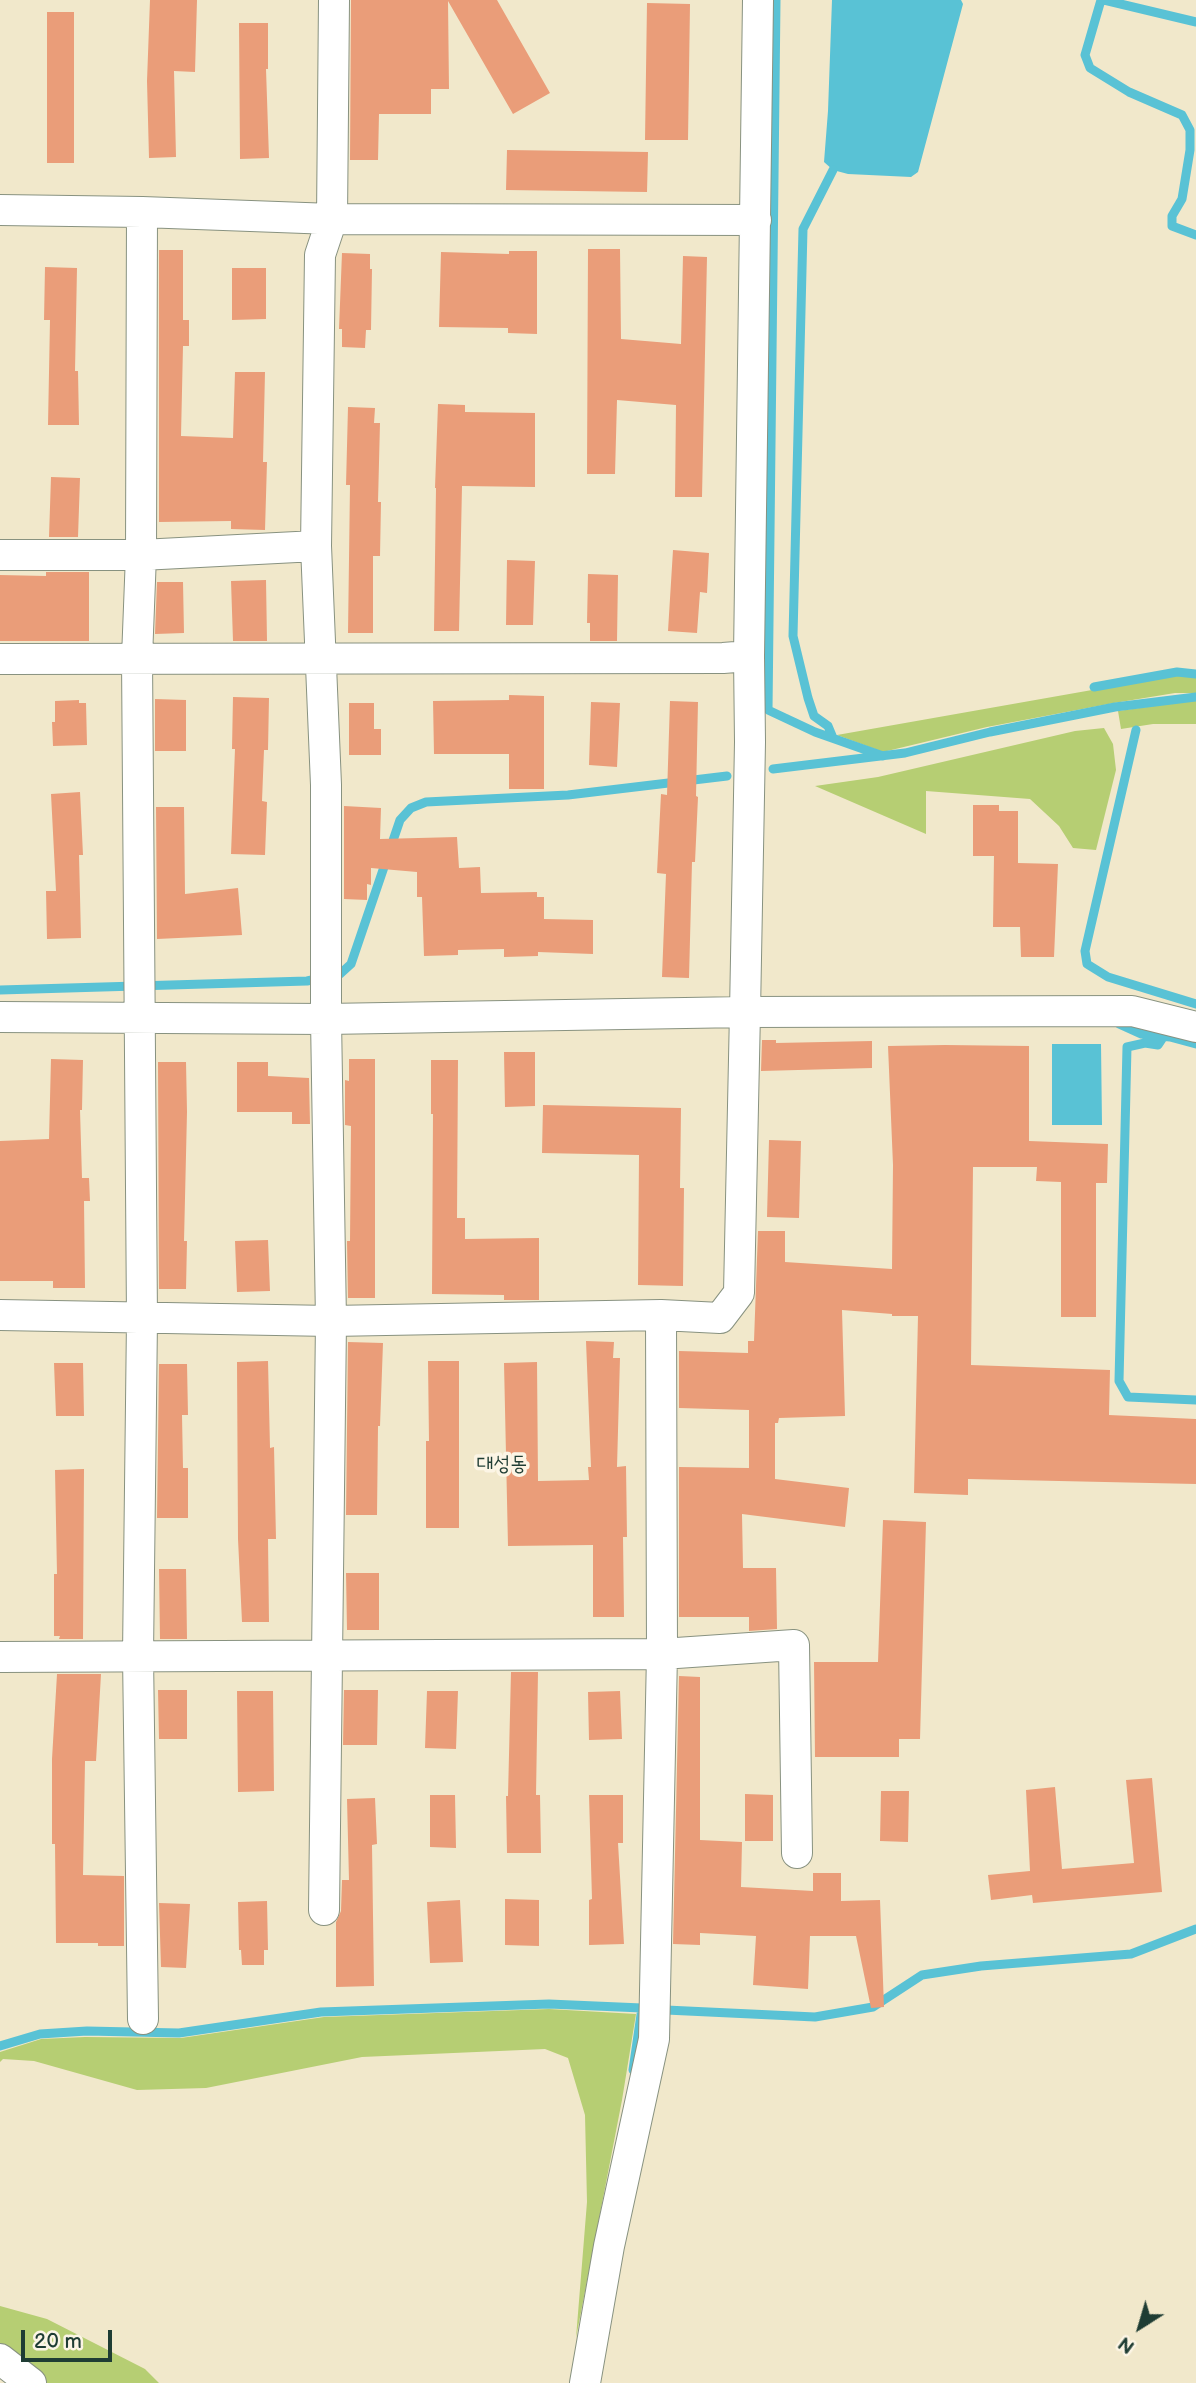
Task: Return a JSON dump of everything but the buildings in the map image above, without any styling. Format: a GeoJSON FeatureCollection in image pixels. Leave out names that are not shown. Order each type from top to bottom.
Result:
{"type":"FeatureCollection","features":[{"type":"Feature","properties":{"kind":"street"},"geometry":{"type":"LineString","coordinates":[[324,1910],[331,1321],[326,785],[323,658],[316,546],[320,255],[332,219],[334,0]]}},
{"type":"Feature","properties":{"kind":"street"},"geometry":{"type":"LineString","coordinates":[[0,1315],[331,1321],[662,1315],[720,1318],[739,1293],[750,742],[758,0]]}},
{"type":"Feature","properties":{"kind":"street"},"geometry":{"type":"LineString","coordinates":[[0,210],[332,219],[756,220]]}},
{"type":"Feature","properties":{"kind":"street"},"geometry":{"type":"LineString","coordinates":[[142,212],[141,555],[137,658],[142,1319],[138,1655],[144,2020]]}},
{"type":"Feature","properties":{"kind":"street"},"geometry":{"type":"LineString","coordinates":[[0,555],[141,555],[316,546]]}},
{"type":"Feature","properties":{"kind":"street"},"geometry":{"type":"LineString","coordinates":[[0,659],[749,656]]}},
{"type":"Feature","properties":{"kind":"street"},"geometry":{"type":"LineString","coordinates":[[0,1017],[139,996],[326,994],[745,1012],[1132,1011],[1196,1027]]}},
{"type":"Feature","properties":{"kind":"street"},"geometry":{"type":"LineString","coordinates":[[585,2383],[608,2246],[654,2039],[662,1654],[662,1315]]}},
{"type":"Feature","properties":{"kind":"street"},"geometry":{"type":"LineString","coordinates":[[0,1657],[662,1654],[794,1645],[797,1853]]}},
{"type":"Feature","properties":{"kind":"street"},"geometry":{"type":"LineString","coordinates":[[0,2359],[32,2383]]}},
{"type":"Feature","properties":{"kind":"green space"},"geometry":{"type":"Polygon","coordinates":[[[1177,675],[1196,676],[1196,693],[1175,693],[1114,703],[987,727],[883,752],[837,735],[1177,675]]]}},
{"type":"Feature","properties":{"kind":"green space"},"geometry":{"type":"Polygon","coordinates":[[[1196,700],[1196,724],[1153,724],[1121,729],[1118,711],[1196,700]]]}},
{"type":"Feature","properties":{"kind":"green space"},"geometry":{"type":"Polygon","coordinates":[[[1104,728],[1113,744],[1116,770],[1096,850],[1073,848],[1059,826],[1030,799],[926,791],[926,834],[815,786],[878,777],[1075,731],[1104,728]]]}},
{"type":"Feature","properties":{"kind":"green space"},"geometry":{"type":"Polygon","coordinates":[[[549,2009],[636,2014],[576,2338],[587,2202],[585,2115],[568,2058],[545,2049],[362,2057],[206,2088],[137,2090],[34,2061],[3,2059],[0,2062],[0,2052],[41,2039],[181,2038],[324,2017],[549,2009]]]}},
{"type":"Feature","properties":{"kind":"green space"},"geometry":{"type":"Polygon","coordinates":[[[0,2306],[47,2319],[145,2369],[159,2383],[40,2383],[0,2353],[0,2306]]]}},
{"type":"Feature","properties":{"kind":"water"},"geometry":{"type":"Polygon","coordinates":[[[832,0],[961,0],[963,4],[918,172],[911,177],[848,174],[833,170],[824,162],[832,0]]]}},
{"type":"Feature","properties":{"kind":"water"},"geometry":{"type":"Polygon","coordinates":[[[1052,1044],[1101,1044],[1102,1125],[1052,1125],[1052,1044]]]}},
{"type":"Feature","properties":{"kind":"waterway"},"geometry":{"type":"LineString","coordinates":[[776,0],[768,710],[815,732],[883,756]]}},
{"type":"Feature","properties":{"kind":"waterway"},"geometry":{"type":"LineString","coordinates":[[1101,0],[1085,55],[1090,68],[1129,92],[1182,115],[1190,130],[1190,150],[1182,199],[1172,216],[1172,226],[1196,235]]}},
{"type":"Feature","properties":{"kind":"waterway"},"geometry":{"type":"LineString","coordinates":[[1104,0],[1196,22]]}},
{"type":"Feature","properties":{"kind":"waterway"},"geometry":{"type":"LineString","coordinates":[[833,170],[803,229],[793,636],[814,716],[828,726],[833,738]]}},
{"type":"Feature","properties":{"kind":"waterway"},"geometry":{"type":"LineString","coordinates":[[1094,687],[1177,672],[1196,674]]}},
{"type":"Feature","properties":{"kind":"waterway"},"geometry":{"type":"LineString","coordinates":[[773,769],[905,753],[990,732],[1115,707],[1196,697]]}},
{"type":"Feature","properties":{"kind":"waterway"},"geometry":{"type":"LineString","coordinates":[[1136,730],[1085,951],[1087,964],[1108,977],[1196,1004]]}},
{"type":"Feature","properties":{"kind":"waterway"},"geometry":{"type":"LineString","coordinates":[[0,990],[307,981],[340,974],[351,964],[400,820],[411,808],[426,802],[568,795],[727,776]]}},
{"type":"Feature","properties":{"kind":"waterway"},"geometry":{"type":"LineString","coordinates":[[1119,1024],[1141,1034],[1170,1037],[1196,1044]]}},
{"type":"Feature","properties":{"kind":"waterway"},"geometry":{"type":"LineString","coordinates":[[1164,1036],[1158,1045],[1145,1043],[1127,1047],[1119,1381],[1128,1397],[1196,1400]]}},
{"type":"Feature","properties":{"kind":"waterway"},"geometry":{"type":"LineString","coordinates":[[666,2010],[815,2017],[873,2007],[922,1975],[981,1966],[1131,1954],[1196,1929]]}},
{"type":"Feature","properties":{"kind":"waterway"},"geometry":{"type":"LineString","coordinates":[[0,2046],[40,2034],[87,2031],[179,2033],[321,2012],[549,2004],[642,2008],[633,2070]]}},
{"type":"Feature","properties":{"kind":"district","name":"대성동"},"geometry":{"type":"Point","coordinates":[502,1465]}}]}
